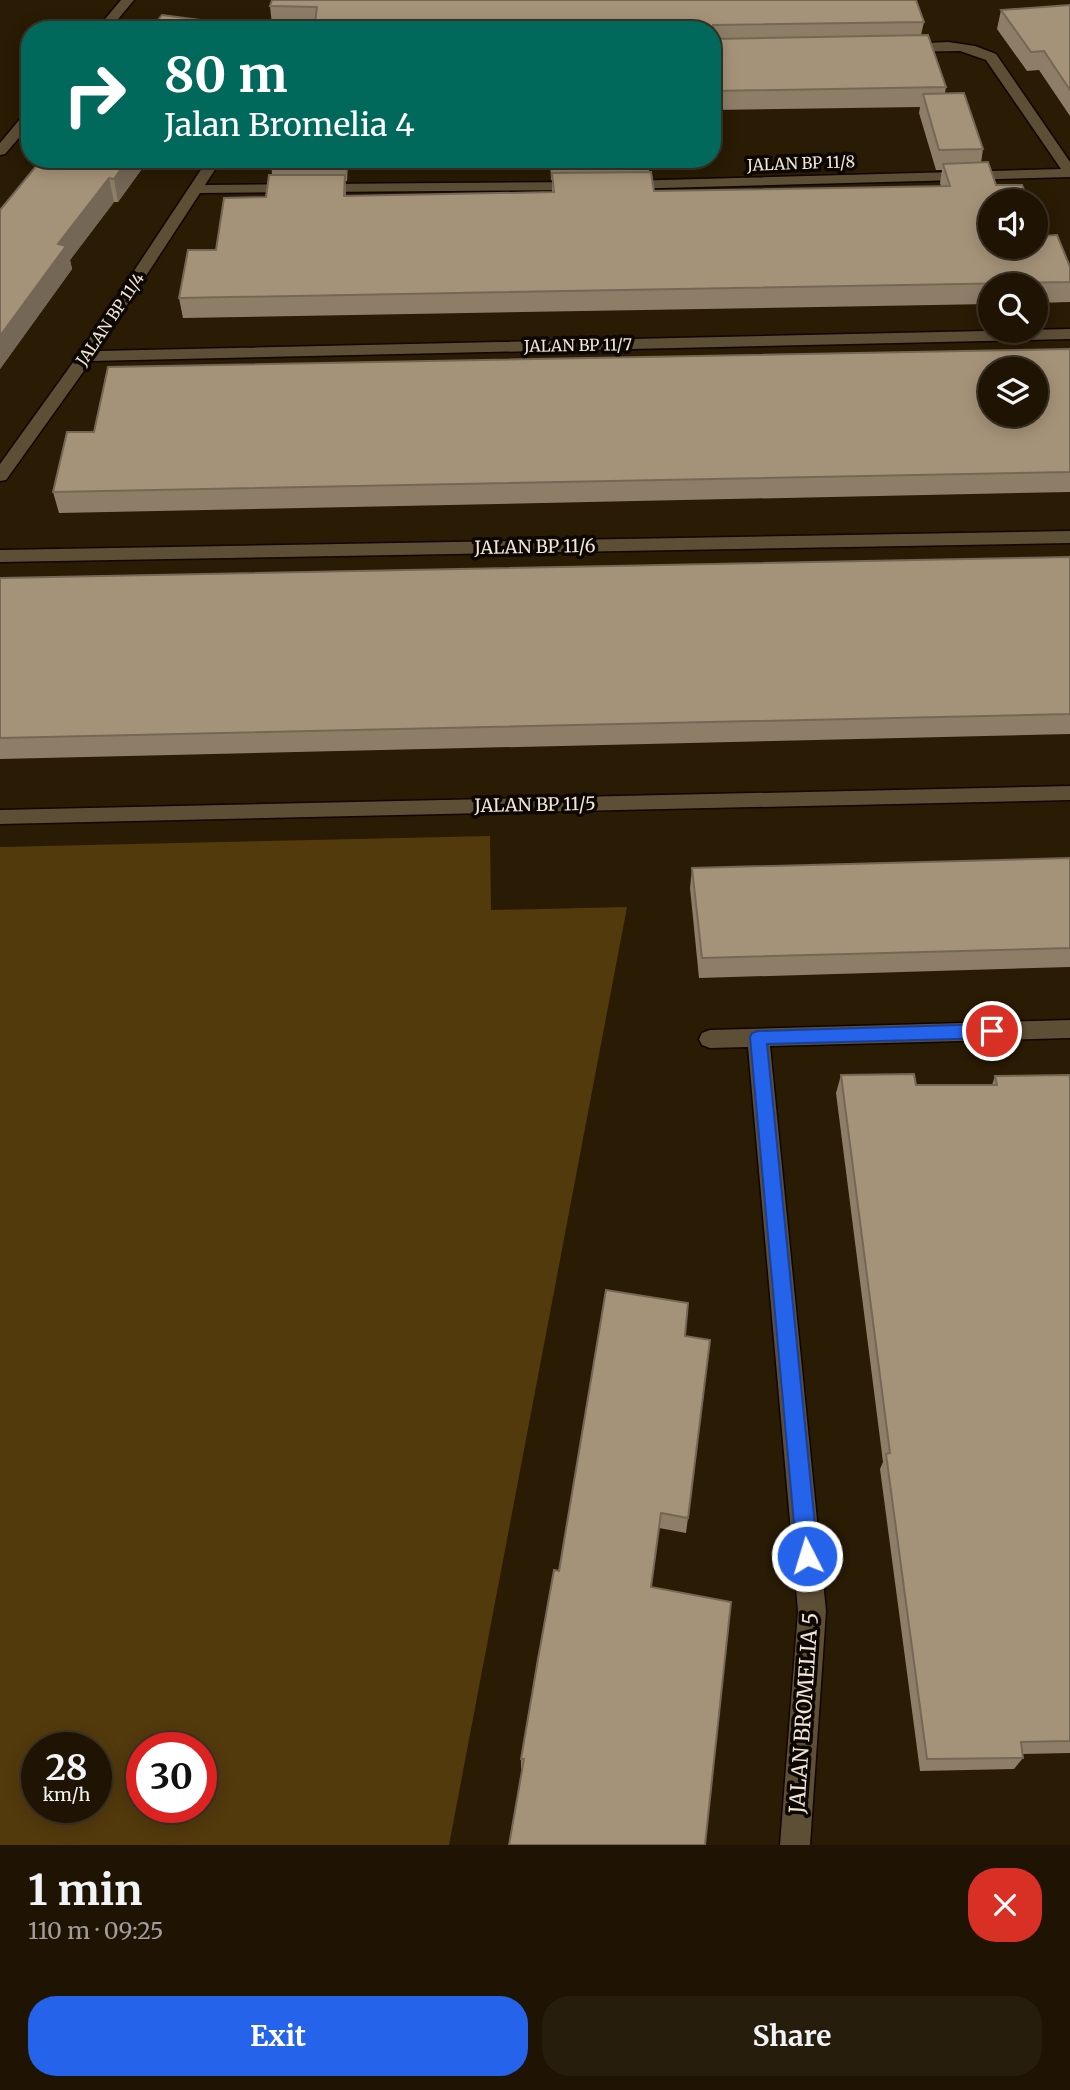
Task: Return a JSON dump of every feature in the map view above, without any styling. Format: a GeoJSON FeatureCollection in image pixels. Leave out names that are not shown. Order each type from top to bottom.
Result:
{"type":"FeatureCollection","features":[{"type":"Feature","properties":{"kind":"street"},"geometry":{"type":"LineString","coordinates":[[109,21],[126,1]]}},
{"type":"Feature","properties":{"kind":"street"},"geometry":{"type":"LineString","coordinates":[[885,48],[964,47],[981,50],[991,57],[1070,172]]}},
{"type":"Feature","properties":{"kind":"street"},"geometry":{"type":"LineString","coordinates":[[0,151],[21,126]]}},
{"type":"Feature","properties":{"kind":"street","name":"JALAN BP 11/4"},"geometry":{"type":"LineString","coordinates":[[0,476],[86,356],[209,168]]}},
{"type":"Feature","properties":{"kind":"street","name":"JALAN BP 11/8"},"geometry":{"type":"LineString","coordinates":[[196,189],[605,186],[1070,172]]}},
{"type":"Feature","properties":{"kind":"street","name":"JALAN BP 11/7"},"geometry":{"type":"LineString","coordinates":[[86,356],[1070,334]]}},
{"type":"Feature","properties":{"kind":"street","name":"JALAN BP 11/6"},"geometry":{"type":"LineString","coordinates":[[0,556],[1070,537]]}},
{"type":"Feature","properties":{"kind":"street","name":"JALAN BP 11/5"},"geometry":{"type":"LineString","coordinates":[[0,817],[1070,793]]}},
{"type":"Feature","properties":{"kind":"street"},"geometry":{"type":"LineString","coordinates":[[710,1039],[1070,1029]]}},
{"type":"Feature","properties":{"kind":"street","name":"JALAN BROMELIA 5"},"geometry":{"type":"LineString","coordinates":[[758,1037],[812,1611],[794,1845]]}},
{"type":"Feature","properties":{"kind":"shaded area"},"geometry":{"type":"Polygon","coordinates":[[[490,836],[491,910],[627,907],[449,1845],[0,1845],[0,847],[490,836]]]}},
{"type":"Feature","properties":{"kind":"building"},"geometry":{"type":"Polygon","coordinates":[[[272,0],[916,0],[924,22],[721,25],[721,21],[315,21],[317,7],[270,6],[272,0]]]}},
{"type":"Feature","properties":{"kind":"building"},"geometry":{"type":"Polygon","coordinates":[[[1070,5],[1070,90],[1044,51],[1031,52],[1001,10],[1070,5]]]}},
{"type":"Feature","properties":{"kind":"building"},"geometry":{"type":"Polygon","coordinates":[[[162,15],[208,21],[157,21],[162,15]]]}},
{"type":"Feature","properties":{"kind":"building"},"geometry":{"type":"Polygon","coordinates":[[[928,35],[946,87],[721,91],[721,39],[928,35]]]}},
{"type":"Feature","properties":{"kind":"building"},"geometry":{"type":"Polygon","coordinates":[[[964,93],[983,149],[939,150],[923,94],[964,93]]]}},
{"type":"Feature","properties":{"kind":"building"},"geometry":{"type":"Polygon","coordinates":[[[988,162],[996,185],[1022,185],[1024,189],[978,189],[978,259],[1048,259],[1048,236],[1057,235],[1070,267],[1070,282],[1048,282],[1048,273],[978,273],[978,284],[179,298],[188,250],[216,250],[224,198],[266,197],[269,175],[345,175],[344,196],[554,192],[552,173],[651,172],[654,191],[950,186],[943,164],[988,162]]]}},
{"type":"Feature","properties":{"kind":"building"},"geometry":{"type":"Polygon","coordinates":[[[35,168],[122,168],[114,179],[109,178],[58,244],[66,246],[0,336],[0,210],[35,168]]]}},
{"type":"Feature","properties":{"kind":"building"},"geometry":{"type":"Polygon","coordinates":[[[1070,349],[1070,472],[53,492],[67,432],[94,432],[108,367],[1070,349]]]}},
{"type":"Feature","properties":{"kind":"building"},"geometry":{"type":"Polygon","coordinates":[[[1070,557],[1070,714],[0,738],[0,578],[1070,557]]]}},
{"type":"Feature","properties":{"kind":"building"},"geometry":{"type":"Polygon","coordinates":[[[1070,858],[1070,948],[702,958],[692,868],[1070,858]]]}},
{"type":"Feature","properties":{"kind":"building"},"geometry":{"type":"Polygon","coordinates":[[[914,1074],[916,1085],[997,1085],[995,1076],[1069,1075],[1070,1078],[1070,1741],[1021,1742],[1023,1758],[927,1759],[886,1454],[890,1453],[841,1075],[914,1074]]]}},
{"type":"Feature","properties":{"kind":"building"},"geometry":{"type":"Polygon","coordinates":[[[606,1290],[688,1303],[685,1336],[710,1340],[688,1518],[661,1513],[651,1587],[731,1602],[705,1845],[509,1845],[538,1659],[554,1570],[559,1571],[606,1290]]]}},
{"type":"Feature","properties":{"kind":"route"},"geometry":{"type":"LineString","coordinates":[[807,1556],[758,1037],[992,1031]]}}]}
